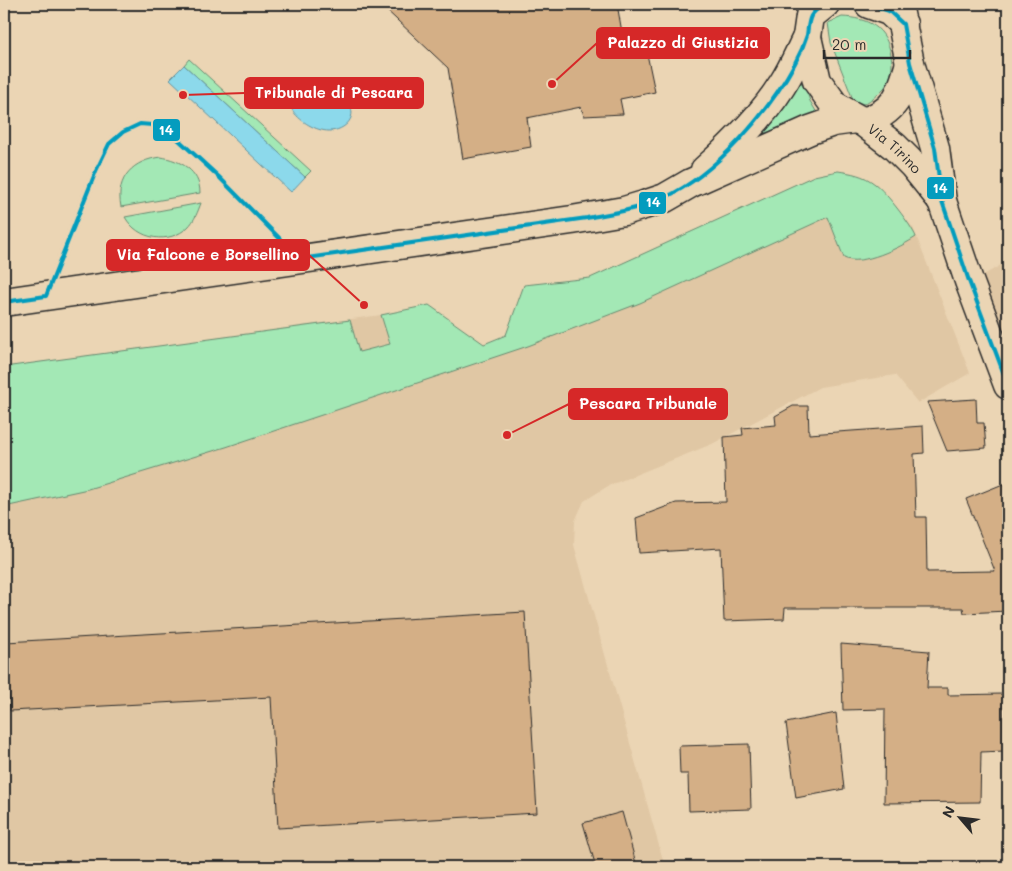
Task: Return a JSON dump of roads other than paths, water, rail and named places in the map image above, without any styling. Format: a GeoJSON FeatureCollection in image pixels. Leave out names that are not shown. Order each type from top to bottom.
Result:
{"type":"FeatureCollection","features":[{"type":"Feature","properties":{"kind":"street"},"geometry":{"type":"LineString","coordinates":[[870,4],[901,14]]}},
{"type":"Feature","properties":{"kind":"street","name":"Via Tirino"},"geometry":{"type":"LineString","coordinates":[[901,14],[910,63],[934,148],[942,201],[969,281],[1008,385]]}},
{"type":"Feature","properties":{"kind":"street"},"geometry":{"type":"LineString","coordinates":[[691,183],[755,122],[769,104],[790,71],[813,15]]}},
{"type":"Feature","properties":{"kind":"street","name":"Via Tirino"},"geometry":{"type":"LineString","coordinates":[[813,15],[817,81],[835,106],[859,121],[900,152],[942,201]]}},
{"type":"Feature","properties":{"kind":"street"},"geometry":{"type":"LineString","coordinates":[[4,302],[587,218],[644,205],[665,198],[691,183],[810,130],[833,122],[877,118],[892,106],[902,90],[910,63]]}},
{"type":"Feature","properties":{"kind":"water"},"geometry":{"type":"Polygon","coordinates":[[[184,65],[305,177],[291,192],[170,79],[184,65]]]}},
{"type":"Feature","properties":{"kind":"water"},"geometry":{"type":"Polygon","coordinates":[[[308,86],[329,90],[347,101],[352,112],[349,122],[340,128],[329,131],[309,125],[300,119],[289,103],[290,96],[296,90],[308,86]]]}},
{"type":"Feature","properties":{"kind":"place","name":"Palazzo di Giustizia"},"geometry":{"type":"Point","coordinates":[552,84]}},
{"type":"Feature","properties":{"kind":"place","name":"Tribunale di Pescara"},"geometry":{"type":"Point","coordinates":[183,95]}},
{"type":"Feature","properties":{"kind":"place","name":"Via Falcone e Borsellino"},"geometry":{"type":"Point","coordinates":[364,305]}},
{"type":"Feature","properties":{"kind":"place","name":"Pescara Tribunale"},"geometry":{"type":"Point","coordinates":[507,435]}}]}
